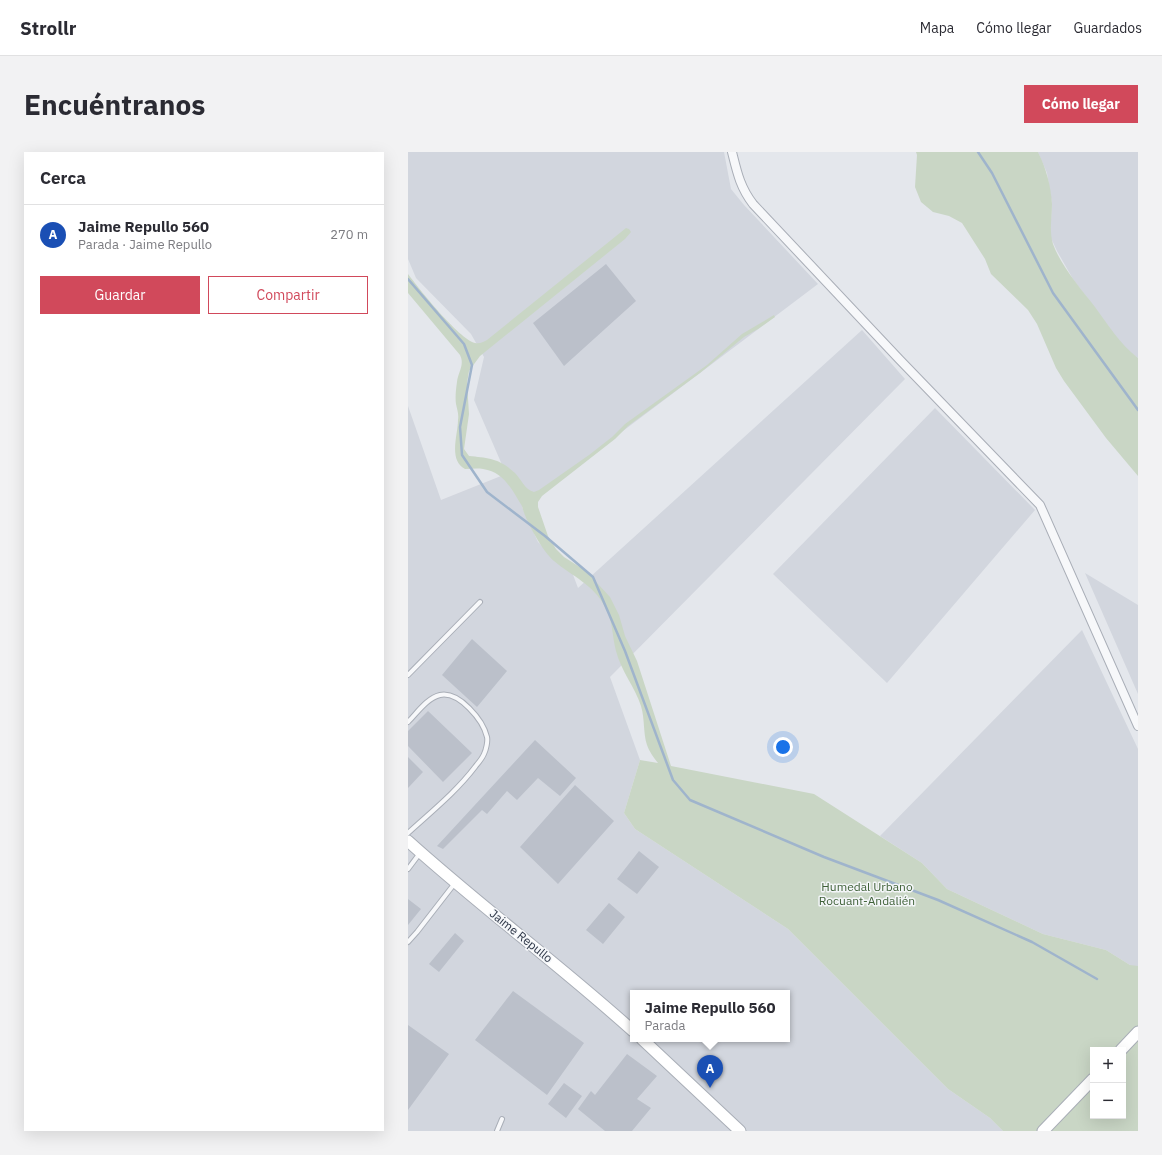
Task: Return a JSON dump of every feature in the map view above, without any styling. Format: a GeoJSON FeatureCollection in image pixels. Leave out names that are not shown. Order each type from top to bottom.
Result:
{"type":"FeatureCollection","features":[{"type":"Feature","properties":{"kind":"street"},"geometry":{"type":"LineString","coordinates":[[732,152],[738,179],[746,195],[753,204],[899,359],[1040,505],[1138,726]]}},
{"type":"Feature","properties":{"kind":"street","name":"Jaime Repullo"},"geometry":{"type":"LineString","coordinates":[[408,840],[456,883],[630,1028]]}},
{"type":"Feature","properties":{"kind":"street"},"geometry":{"type":"LineString","coordinates":[[1124,1047],[1138,1032]]}},
{"type":"Feature","properties":{"kind":"street"},"geometry":{"type":"LineString","coordinates":[[645,1042],[740,1131]]}},
{"type":"Feature","properties":{"kind":"street"},"geometry":{"type":"LineString","coordinates":[[1043,1131],[1090,1082]]}},
{"type":"Feature","properties":{"kind":"lane"},"geometry":{"type":"LineString","coordinates":[[408,675],[480,602]]}},
{"type":"Feature","properties":{"kind":"lane"},"geometry":{"type":"LineString","coordinates":[[408,722],[430,700],[440,695],[450,695],[458,699],[477,716],[484,727],[488,738],[484,755],[464,781],[408,833]]}},
{"type":"Feature","properties":{"kind":"lane"},"geometry":{"type":"LineString","coordinates":[[408,869],[421,852]]}},
{"type":"Feature","properties":{"kind":"lane"},"geometry":{"type":"LineString","coordinates":[[408,942],[456,883]]}},
{"type":"Feature","properties":{"kind":"lane"},"geometry":{"type":"LineString","coordinates":[[497,1131],[502,1119]]}},
{"type":"Feature","properties":{"kind":"shaded area"},"geometry":{"type":"Polygon","coordinates":[[[408,152],[724,152],[731,189],[744,205],[818,284],[522,507],[538,542],[572,572],[578,588],[862,330],[905,379],[610,677],[640,760],[624,813],[635,829],[788,929],[948,1089],[990,1118],[1003,1131],[408,1131],[408,406],[441,500],[506,474],[474,400],[484,357],[471,334],[416,278],[408,259],[408,152]]]}},
{"type":"Feature","properties":{"kind":"shaded area"},"geometry":{"type":"Polygon","coordinates":[[[1038,152],[1138,152],[1138,358],[1124,348],[1073,279],[1057,251],[1050,236],[1052,204],[1047,173],[1038,152]]]}},
{"type":"Feature","properties":{"kind":"shaded area"},"geometry":{"type":"Polygon","coordinates":[[[935,408],[1035,510],[887,683],[773,574],[935,408]]]}},
{"type":"Feature","properties":{"kind":"shaded area"},"geometry":{"type":"Polygon","coordinates":[[[1085,573],[1138,605],[1138,694],[1085,573]]]}},
{"type":"Feature","properties":{"kind":"shaded area"},"geometry":{"type":"Polygon","coordinates":[[[1082,630],[1138,749],[1138,970],[1106,950],[1043,934],[947,889],[922,863],[880,836],[1082,630]]]}},
{"type":"Feature","properties":{"kind":"green space"},"geometry":{"type":"Polygon","coordinates":[[[916,152],[1038,152],[1046,171],[1051,191],[1051,234],[1053,244],[1061,261],[1115,334],[1138,358],[1138,476],[1106,438],[1064,381],[1056,368],[1037,324],[1028,310],[991,274],[985,259],[962,223],[949,216],[933,212],[921,202],[915,187],[916,152]]]}},
{"type":"Feature","properties":{"kind":"green space","name":"Humedal Urbano Rocuant-Andalién"},"geometry":{"type":"Polygon","coordinates":[[[626,228],[629,229],[631,232],[625,239],[480,356],[469,371],[467,383],[469,414],[464,449],[469,456],[488,458],[504,464],[515,473],[528,489],[534,492],[589,455],[612,437],[625,424],[707,365],[742,334],[774,315],[775,317],[744,337],[700,373],[628,426],[615,439],[542,496],[538,502],[538,507],[548,536],[556,549],[564,557],[586,571],[610,597],[619,615],[625,636],[637,661],[671,766],[814,794],[922,863],[947,889],[1043,934],[1106,950],[1130,965],[1138,966],[1138,1131],[1003,1131],[990,1118],[948,1089],[788,929],[635,829],[624,813],[640,760],[658,763],[647,745],[641,706],[618,658],[608,612],[600,599],[589,587],[554,561],[545,551],[531,527],[522,506],[507,483],[497,474],[490,471],[481,469],[465,469],[457,460],[455,453],[458,418],[456,396],[462,362],[460,355],[408,293],[408,274],[440,313],[459,333],[468,340],[475,343],[480,343],[487,340],[626,228]]]}},
{"type":"Feature","properties":{"kind":"building"},"geometry":{"type":"Polygon","coordinates":[[[606,264],[636,301],[564,366],[533,323],[606,264]]]}},
{"type":"Feature","properties":{"kind":"building"},"geometry":{"type":"Polygon","coordinates":[[[472,639],[507,671],[477,707],[442,675],[472,639]]]}},
{"type":"Feature","properties":{"kind":"building"},"geometry":{"type":"Polygon","coordinates":[[[428,711],[472,753],[443,782],[408,746],[408,731],[428,711]]]}},
{"type":"Feature","properties":{"kind":"building"},"geometry":{"type":"Polygon","coordinates":[[[535,740],[576,778],[560,796],[538,778],[517,800],[507,791],[487,814],[482,810],[443,849],[437,846],[535,740]]]}},
{"type":"Feature","properties":{"kind":"building"},"geometry":{"type":"Polygon","coordinates":[[[408,757],[423,772],[408,788],[408,757]]]}},
{"type":"Feature","properties":{"kind":"building"},"geometry":{"type":"Polygon","coordinates":[[[575,785],[614,821],[558,884],[520,847],[575,785]]]}},
{"type":"Feature","properties":{"kind":"building"},"geometry":{"type":"Polygon","coordinates":[[[639,851],[659,867],[637,894],[617,879],[639,851]]]}},
{"type":"Feature","properties":{"kind":"building"},"geometry":{"type":"Polygon","coordinates":[[[408,899],[421,909],[408,925],[408,899]]]}},
{"type":"Feature","properties":{"kind":"building"},"geometry":{"type":"Polygon","coordinates":[[[609,903],[625,917],[603,944],[586,930],[609,903]]]}},
{"type":"Feature","properties":{"kind":"building"},"geometry":{"type":"Polygon","coordinates":[[[455,933],[464,941],[439,972],[429,964],[455,933]]]}},
{"type":"Feature","properties":{"kind":"building"},"geometry":{"type":"Polygon","coordinates":[[[513,991],[584,1043],[547,1095],[475,1040],[513,991]]]}},
{"type":"Feature","properties":{"kind":"building"},"geometry":{"type":"Polygon","coordinates":[[[408,1025],[449,1054],[408,1110],[408,1025]]]}},
{"type":"Feature","properties":{"kind":"building"},"geometry":{"type":"Polygon","coordinates":[[[627,1054],[657,1076],[637,1099],[651,1108],[632,1131],[605,1131],[578,1109],[591,1091],[595,1095],[627,1054]]]}},
{"type":"Feature","properties":{"kind":"building"},"geometry":{"type":"Polygon","coordinates":[[[564,1083],[582,1096],[566,1118],[548,1104],[564,1083]]]}},
{"type":"Feature","properties":{"kind":"waterway"},"geometry":{"type":"LineString","coordinates":[[978,152],[992,173],[1053,293],[1138,410]]}},
{"type":"Feature","properties":{"kind":"waterway"},"geometry":{"type":"LineString","coordinates":[[408,279],[464,344],[472,365],[460,427],[462,455],[487,492],[545,536],[593,577],[625,651],[673,780],[690,800],[824,857],[938,900],[1032,942],[1097,979]]}},
{"type":"Feature","properties":{"kind":"place","name":"Jaime Repullo 560"},"geometry":{"type":"Point","coordinates":[710,1088]}}]}
